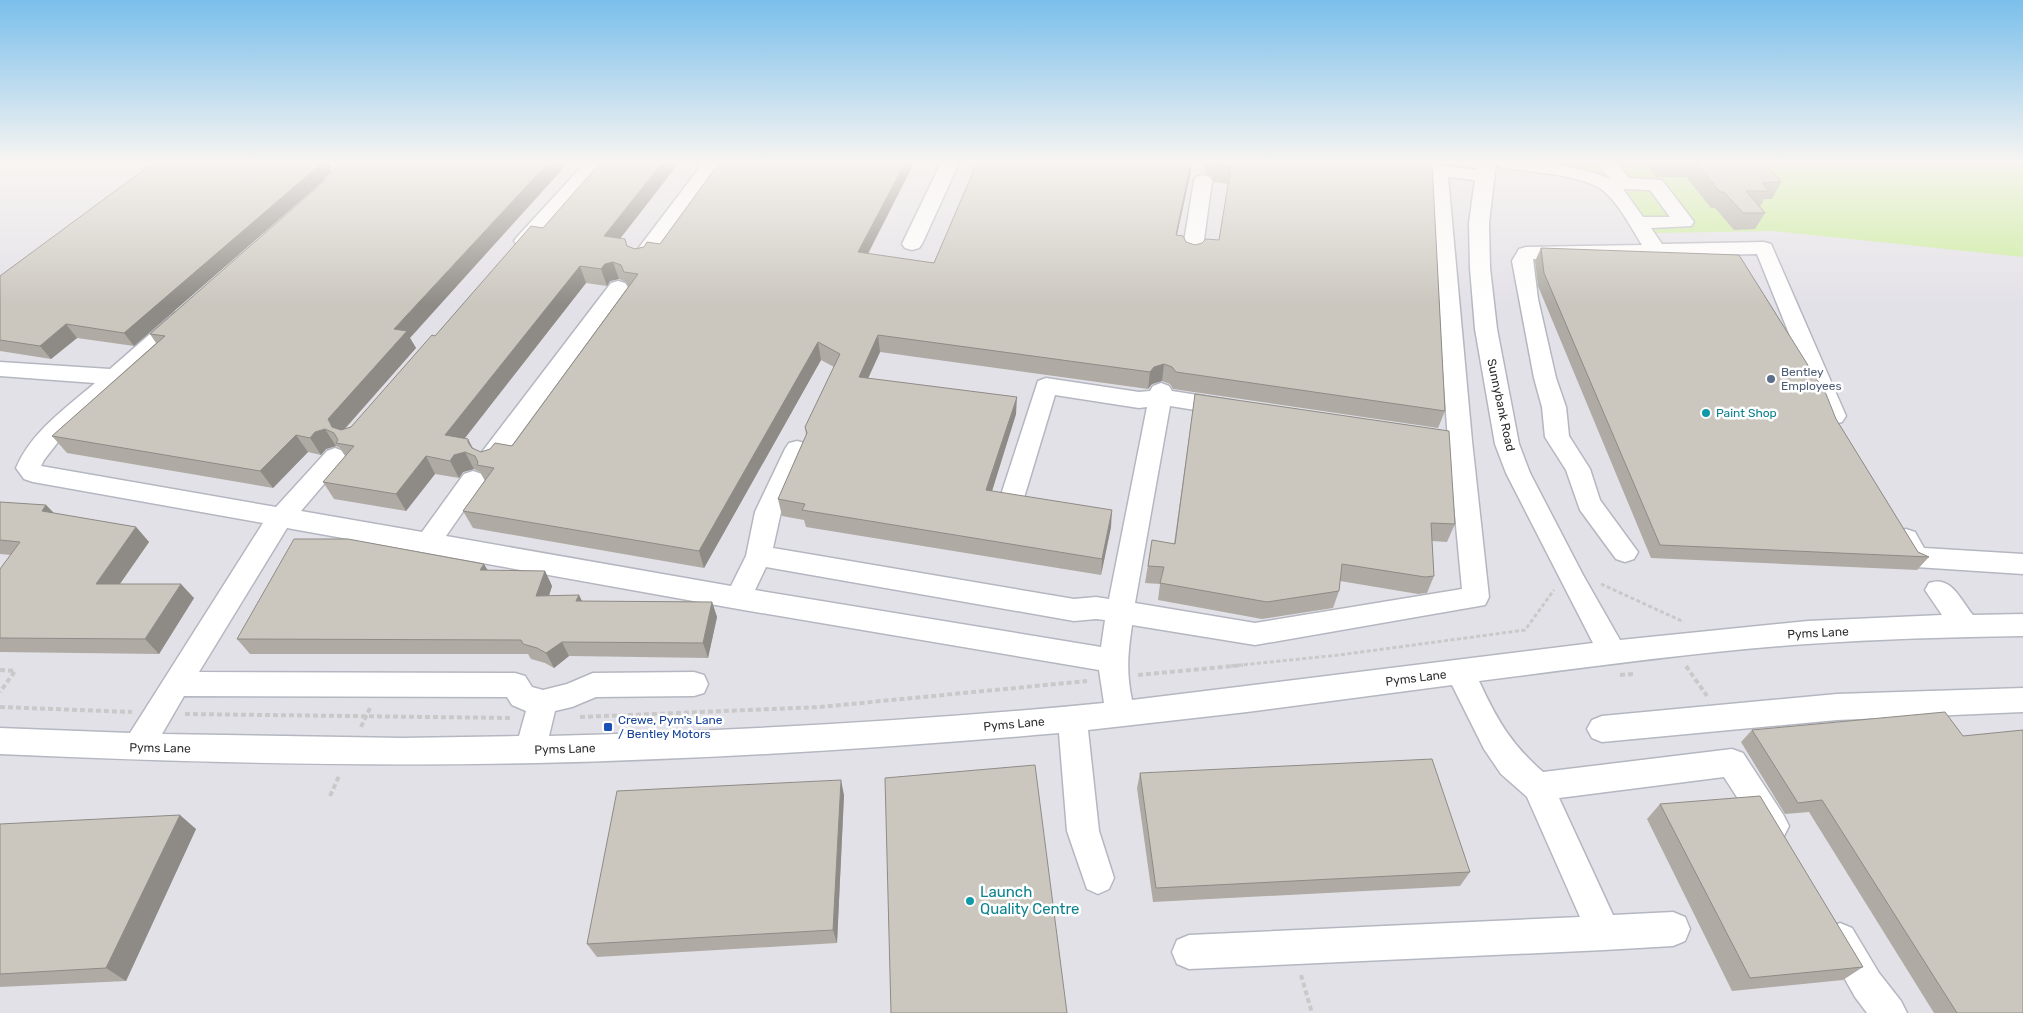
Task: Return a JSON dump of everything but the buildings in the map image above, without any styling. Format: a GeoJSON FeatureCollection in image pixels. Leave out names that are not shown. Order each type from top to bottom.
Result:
{"type":"FeatureCollection","features":[{"type":"Feature","properties":{"kind":"lane"},"geometry":{"type":"LineString","coordinates":[[524,242],[553,210]]}},
{"type":"Feature","properties":{"kind":"lane"},"geometry":{"type":"LineString","coordinates":[[641,258],[677,210]]}},
{"type":"Feature","properties":{"kind":"lane"},"geometry":{"type":"LineString","coordinates":[[912,244],[928,210]]}},
{"type":"Feature","properties":{"kind":"lane"},"geometry":{"type":"LineString","coordinates":[[1192,254],[1199,210]]}},
{"type":"Feature","properties":{"kind":"lane"},"geometry":{"type":"LineString","coordinates":[[759,556],[1074,610],[1096,608],[1255,634],[1476,597],[1450,439],[1440,210]]}},
{"type":"Feature","properties":{"kind":"lane","name":"Sunnybank Road"},"geometry":{"type":"LineString","coordinates":[[1481,210],[1479,223],[1480,268],[1486,329],[1498,404],[1507,444],[1518,473],[1573,581],[1613,653]]}},
{"type":"Feature","properties":{"kind":"lane"},"geometry":{"type":"LineString","coordinates":[[1628,210],[1656,250]]}},
{"type":"Feature","properties":{"kind":"lane"},"geometry":{"type":"LineString","coordinates":[[1637,223],[1684,222],[1675,210]]}},
{"type":"Feature","properties":{"kind":"lane"},"geometry":{"type":"LineString","coordinates":[[1625,552],[1589,503],[1578,470],[1558,437],[1554,407],[1544,378],[1524,275],[1522,261],[1526,253],[1764,248],[1844,439]]}},
{"type":"Feature","properties":{"kind":"lane"},"geometry":{"type":"LineString","coordinates":[[490,458],[618,287]]}},
{"type":"Feature","properties":{"kind":"lane"},"geometry":{"type":"LineString","coordinates":[[198,303],[50,436],[33,456],[28,468],[33,473],[738,598],[1113,669]]}},
{"type":"Feature","properties":{"kind":"lane"},"geometry":{"type":"LineString","coordinates":[[0,369],[114,377]]}},
{"type":"Feature","properties":{"kind":"lane"},"geometry":{"type":"LineString","coordinates":[[1011,501],[1046,386],[1139,400],[1160,394],[1247,410]]}},
{"type":"Feature","properties":{"kind":"lane"},"geometry":{"type":"LineString","coordinates":[[1121,714],[1113,669],[1120,612],[1160,394]]}},
{"type":"Feature","properties":{"kind":"lane"},"geometry":{"type":"LineString","coordinates":[[738,598],[759,556],[768,512],[797,449]]}},
{"type":"Feature","properties":{"kind":"lane"},"geometry":{"type":"LineString","coordinates":[[137,748],[160,714],[256,553],[281,517],[335,458]]}},
{"type":"Feature","properties":{"kind":"lane"},"geometry":{"type":"LineString","coordinates":[[427,544],[473,480]]}},
{"type":"Feature","properties":{"kind":"lane"},"geometry":{"type":"LineString","coordinates":[[1896,521],[1916,557],[2023,564]]}},
{"type":"Feature","properties":{"kind":"lane"},"geometry":{"type":"LineString","coordinates":[[1938,590],[1966,625]]}},
{"type":"Feature","properties":{"kind":"lane","name":"Pyms Lane"},"geometry":{"type":"LineString","coordinates":[[0,741],[137,748],[530,750],[707,745],[827,739],[1121,714],[1613,653],[1783,635],[1966,625],[2023,625]]}},
{"type":"Feature","properties":{"kind":"lane"},"geometry":{"type":"LineString","coordinates":[[1461,672],[1482,719],[1494,740],[1512,764],[1538,787],[1604,933]]}},
{"type":"Feature","properties":{"kind":"lane"},"geometry":{"type":"LineString","coordinates":[[178,684],[514,685],[522,696],[530,700],[541,710]]}},
{"type":"Feature","properties":{"kind":"lane"},"geometry":{"type":"LineString","coordinates":[[530,750],[541,710],[593,685],[694,684]]}},
{"type":"Feature","properties":{"kind":"lane"},"geometry":{"type":"LineString","coordinates":[[1602,729],[1837,707],[2023,700]]}},
{"type":"Feature","properties":{"kind":"lane"},"geometry":{"type":"LineString","coordinates":[[1072,719],[1083,831],[1098,878]]}},
{"type":"Feature","properties":{"kind":"lane"},"geometry":{"type":"LineString","coordinates":[[1538,787],[1732,764],[1786,848]]}},
{"type":"Feature","properties":{"kind":"lane"},"geometry":{"type":"LineString","coordinates":[[1826,916],[1867,985],[1889,1013]]}},
{"type":"Feature","properties":{"kind":"lane"},"geometry":{"type":"LineString","coordinates":[[1190,952],[1673,929]]}},
{"type":"Feature","properties":{"kind":"path"},"geometry":{"type":"LineString","coordinates":[[0,707],[160,714],[820,707],[1113,669],[1339,655],[1525,630],[1561,582],[1592,580],[1691,625]]}},
{"type":"Feature","properties":{"kind":"path"},"geometry":{"type":"LineString","coordinates":[[0,670],[15,671],[0,692]]}},
{"type":"Feature","properties":{"kind":"path"},"geometry":{"type":"LineString","coordinates":[[1293,947],[1312,1013]]}},
{"type":"Feature","properties":{"kind":"shaded area"},"geometry":{"type":"Polygon","coordinates":[[[0,210],[2023,210],[2023,1013],[0,1013],[0,210]]]}},
{"type":"Feature","properties":{"kind":"green space"},"geometry":{"type":"Polygon","coordinates":[[[1633,210],[2023,210],[2023,257],[1774,231],[1652,233],[1633,210]]]}},
{"type":"Feature","properties":{"kind":"place","name":"Bentley Employees"},"geometry":{"type":"Point","coordinates":[1771,379]}},
{"type":"Feature","properties":{"kind":"place","name":"Paint Shop"},"geometry":{"type":"Point","coordinates":[1706,413]}},
{"type":"Feature","properties":{"kind":"place","name":"Crewe, Pym's Lane / Bentley Motors"},"geometry":{"type":"Point","coordinates":[608,727]}},
{"type":"Feature","properties":{"kind":"place","name":"Launch Quality Centre"},"geometry":{"type":"Point","coordinates":[970,901]}}]}
